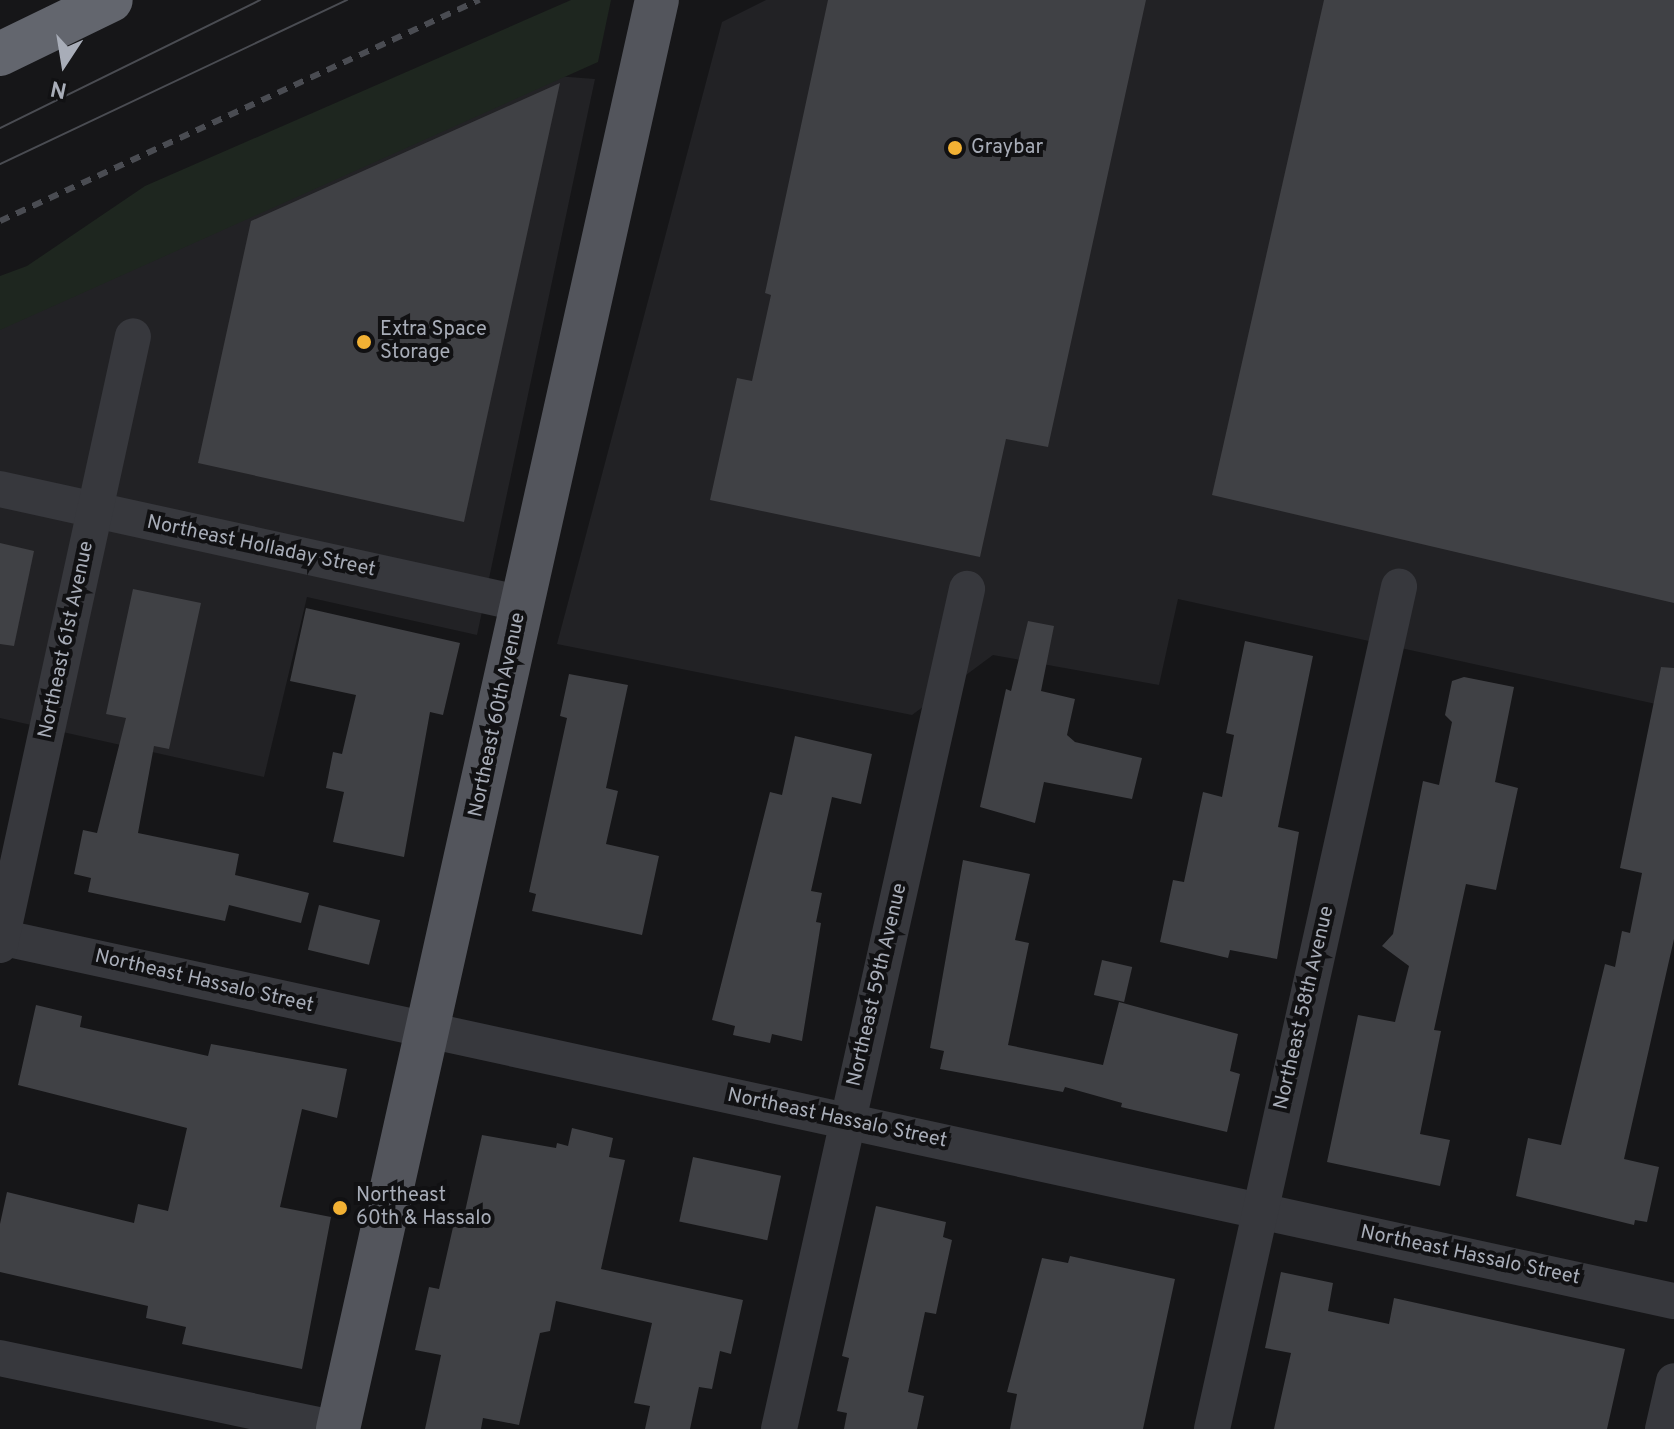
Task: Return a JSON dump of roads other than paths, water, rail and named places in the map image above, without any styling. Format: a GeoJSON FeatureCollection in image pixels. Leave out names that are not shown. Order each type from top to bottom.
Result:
{"type":"FeatureCollection","features":[{"type":"Feature","properties":{"kind":"highway"},"geometry":{"type":"LineString","coordinates":[[0,54],[111,0]]}},
{"type":"Feature","properties":{"kind":"main road","name":"Northeast 60th Avenue"},"geometry":{"type":"LineString","coordinates":[[337,1429],[429,1032],[657,0]]}},
{"type":"Feature","properties":{"kind":"street","name":"Northeast 61st Avenue"},"geometry":{"type":"LineString","coordinates":[[1,939],[133,336]]}},
{"type":"Feature","properties":{"kind":"street","name":"Northeast Holladay Street"},"geometry":{"type":"LineString","coordinates":[[0,489],[523,604]]}},
{"type":"Feature","properties":{"kind":"street","name":"Northeast 58th Avenue"},"geometry":{"type":"LineString","coordinates":[[1212,1429],[1399,587]]}},
{"type":"Feature","properties":{"kind":"street","name":"Northeast 59th Avenue"},"geometry":{"type":"LineString","coordinates":[[779,1429],[967,589]]}},
{"type":"Feature","properties":{"kind":"street","name":"Northeast Hassalo Street"},"geometry":{"type":"LineString","coordinates":[[1,939],[1674,1301]]}},
{"type":"Feature","properties":{"kind":"street"},"geometry":{"type":"LineString","coordinates":[[0,1358],[337,1429]]}},
{"type":"Feature","properties":{"kind":"street"},"geometry":{"type":"LineString","coordinates":[[1663,1429],[1674,1381]]}},
{"type":"Feature","properties":{"kind":"tram line"},"geometry":{"type":"LineString","coordinates":[[0,128],[260,0]]}},
{"type":"Feature","properties":{"kind":"tram line"},"geometry":{"type":"LineString","coordinates":[[0,164],[347,0]]}},
{"type":"Feature","properties":{"kind":"railway"},"geometry":{"type":"LineString","coordinates":[[0,221],[479,0]]}},
{"type":"Feature","properties":{"kind":"place","name":"Graybar"},"geometry":{"type":"Point","coordinates":[955,148]}},
{"type":"Feature","properties":{"kind":"place","name":"Extra Space Storage"},"geometry":{"type":"Point","coordinates":[364,342]}},
{"type":"Feature","properties":{"kind":"place","name":"Northeast 60th & Hassalo"},"geometry":{"type":"Point","coordinates":[340,1208]}}]}
